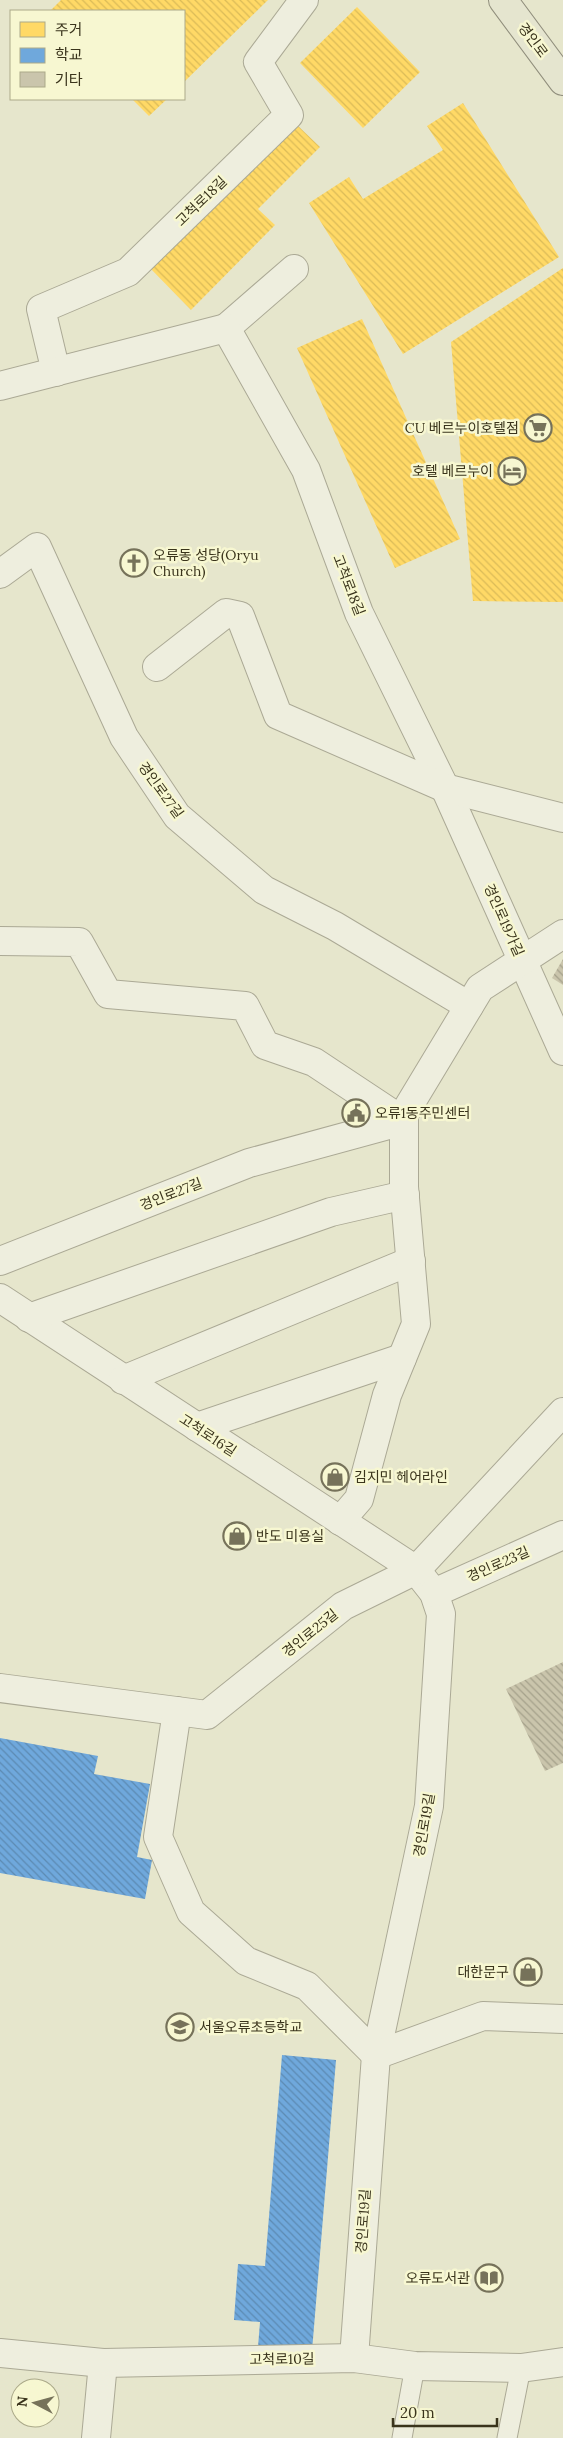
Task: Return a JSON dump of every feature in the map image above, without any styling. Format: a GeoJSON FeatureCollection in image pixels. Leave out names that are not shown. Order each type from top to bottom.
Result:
{"type":"FeatureCollection","features":[{"type":"Feature","properties":{"kind":"main road","name":"경인로"},"geometry":{"type":"LineString","coordinates":[[503,0],[563,81]]}},
{"type":"Feature","properties":{"kind":"street","name":"고척로18길"},"geometry":{"type":"LineString","coordinates":[[56,372],[41,308],[128,272],[289,115],[258,62],[304,0]]}},
{"type":"Feature","properties":{"kind":"street"},"geometry":{"type":"LineString","coordinates":[[0,386],[226,328],[294,268]]}},
{"type":"Feature","properties":{"kind":"street","name":"고척로18길"},"geometry":{"type":"LineString","coordinates":[[226,328],[306,470],[359,613],[445,788]]}},
{"type":"Feature","properties":{"kind":"street","name":"경인로27길"},"geometry":{"type":"LineString","coordinates":[[0,574],[37,547],[124,737],[177,816],[264,890],[335,926],[468,1006]]}},
{"type":"Feature","properties":{"kind":"street"},"geometry":{"type":"LineString","coordinates":[[157,668],[226,613],[240,616],[278,715],[445,788],[563,818]]}},
{"type":"Feature","properties":{"kind":"street","name":"경인로19가길"},"geometry":{"type":"LineString","coordinates":[[445,788],[563,1051]]}},
{"type":"Feature","properties":{"kind":"street"},"geometry":{"type":"LineString","coordinates":[[340,1520],[359,1499],[387,1395],[416,1324],[405,1195],[404,1114],[480,988],[563,934]]}},
{"type":"Feature","properties":{"kind":"street"},"geometry":{"type":"LineString","coordinates":[[0,941],[79,942],[108,994],[245,1006],[265,1045],[314,1062],[403,1121]]}},
{"type":"Feature","properties":{"kind":"street","name":"경인로27길"},"geometry":{"type":"LineString","coordinates":[[0,1261],[249,1163],[403,1121]]}},
{"type":"Feature","properties":{"kind":"street"},"geometry":{"type":"LineString","coordinates":[[29,1318],[331,1212],[405,1195]]}},
{"type":"Feature","properties":{"kind":"street"},"geometry":{"type":"LineString","coordinates":[[123,1380],[411,1261]]}},
{"type":"Feature","properties":{"kind":"street","name":"고척로16길"},"geometry":{"type":"LineString","coordinates":[[0,1298],[416,1570],[434,1593]]}},
{"type":"Feature","properties":{"kind":"street"},"geometry":{"type":"LineString","coordinates":[[197,1427],[402,1358]]}},
{"type":"Feature","properties":{"kind":"street","name":"경인로25길"},"geometry":{"type":"LineString","coordinates":[[0,1688],[207,1715],[343,1606],[416,1570],[563,1412]]}},
{"type":"Feature","properties":{"kind":"street","name":"경인로23길"},"geometry":{"type":"LineString","coordinates":[[434,1593],[563,1535]]}},
{"type":"Feature","properties":{"kind":"street","name":"경인로19길"},"geometry":{"type":"LineString","coordinates":[[354,2358],[376,2055],[429,1806],[441,1614],[434,1593]]}},
{"type":"Feature","properties":{"kind":"street"},"geometry":{"type":"LineString","coordinates":[[177,1711],[158,1837],[191,1912],[246,1961],[307,1986],[376,2055],[483,2016],[563,2018]]}},
{"type":"Feature","properties":{"kind":"street","name":"고척로10길"},"geometry":{"type":"LineString","coordinates":[[0,2353],[104,2363],[354,2358],[415,2366],[521,2368],[563,2362]]}},
{"type":"Feature","properties":{"kind":"street"},"geometry":{"type":"LineString","coordinates":[[96,2438],[104,2363]]}},
{"type":"Feature","properties":{"kind":"lane"},"geometry":{"type":"LineString","coordinates":[[402,2438],[415,2366]]}},
{"type":"Feature","properties":{"kind":"lane"},"geometry":{"type":"LineString","coordinates":[[507,2438],[521,2368]]}},
{"type":"Feature","properties":{"kind":"building: 주거"},"geometry":{"type":"Polygon","coordinates":[[[61,0],[268,0],[185,81],[185,10],[51,10],[61,0]]]}},
{"type":"Feature","properties":{"kind":"building: 주거"},"geometry":{"type":"Polygon","coordinates":[[[357,7],[420,72],[363,128],[300,63],[357,7]]]}},
{"type":"Feature","properties":{"kind":"building: 주거"},"geometry":{"type":"Polygon","coordinates":[[[133,100],[166,100],[149,116],[133,100]]]}},
{"type":"Feature","properties":{"kind":"building: 주거"},"geometry":{"type":"Polygon","coordinates":[[[463,103],[559,257],[403,354],[309,203],[349,177],[363,199],[443,150],[427,126],[463,103]]]}},
{"type":"Feature","properties":{"kind":"building: 주거"},"geometry":{"type":"Polygon","coordinates":[[[295,123],[320,147],[258,209],[275,225],[191,310],[151,269],[295,123]]]}},
{"type":"Feature","properties":{"kind":"building: 주거","name":"호텔 베르누이"},"geometry":{"type":"Polygon","coordinates":[[[563,268],[563,602],[473,601],[451,342],[563,268]]]}},
{"type":"Feature","properties":{"kind":"building: 주거"},"geometry":{"type":"Polygon","coordinates":[[[362,319],[460,539],[395,568],[297,348],[362,319]]]}},
{"type":"Feature","properties":{"kind":"building: 학교"},"geometry":{"type":"Polygon","coordinates":[[[0,1738],[98,1756],[94,1774],[150,1784],[137,1857],[152,1860],[145,1899],[0,1873],[0,1738]]]}},
{"type":"Feature","properties":{"kind":"building: 학교"},"geometry":{"type":"Polygon","coordinates":[[[282,2055],[336,2060],[312,2351],[258,2347],[260,2322],[234,2320],[238,2264],[265,2266],[282,2055]]]}},
{"type":"Feature","properties":{"kind":"building: 기타"},"geometry":{"type":"Polygon","coordinates":[[[563,959],[563,985],[552,978],[563,959]]]}},
{"type":"Feature","properties":{"kind":"building: 기타"},"geometry":{"type":"Polygon","coordinates":[[[563,1662],[563,1763],[545,1771],[506,1689],[563,1662]]]}},
{"type":"Feature","properties":{"kind":"place","name":"CU 베르누이호텔점"},"geometry":{"type":"Point","coordinates":[538,428]}},
{"type":"Feature","properties":{"kind":"place","name":"호텔 베르누이"},"geometry":{"type":"Point","coordinates":[512,471]}},
{"type":"Feature","properties":{"kind":"place","name":"오류동 성당(Oryu Church)"},"geometry":{"type":"Point","coordinates":[134,563]}},
{"type":"Feature","properties":{"kind":"place","name":"오류1동주민센터"},"geometry":{"type":"Point","coordinates":[356,1113]}},
{"type":"Feature","properties":{"kind":"place","name":"김지민 헤어라인"},"geometry":{"type":"Point","coordinates":[335,1477]}},
{"type":"Feature","properties":{"kind":"place","name":"반도 미용실"},"geometry":{"type":"Point","coordinates":[237,1536]}},
{"type":"Feature","properties":{"kind":"place","name":"대한문구"},"geometry":{"type":"Point","coordinates":[528,1972]}},
{"type":"Feature","properties":{"kind":"place","name":"서울오류초등학교"},"geometry":{"type":"Point","coordinates":[180,2027]}},
{"type":"Feature","properties":{"kind":"place","name":"오류도서관"},"geometry":{"type":"Point","coordinates":[489,2278]}}]}
